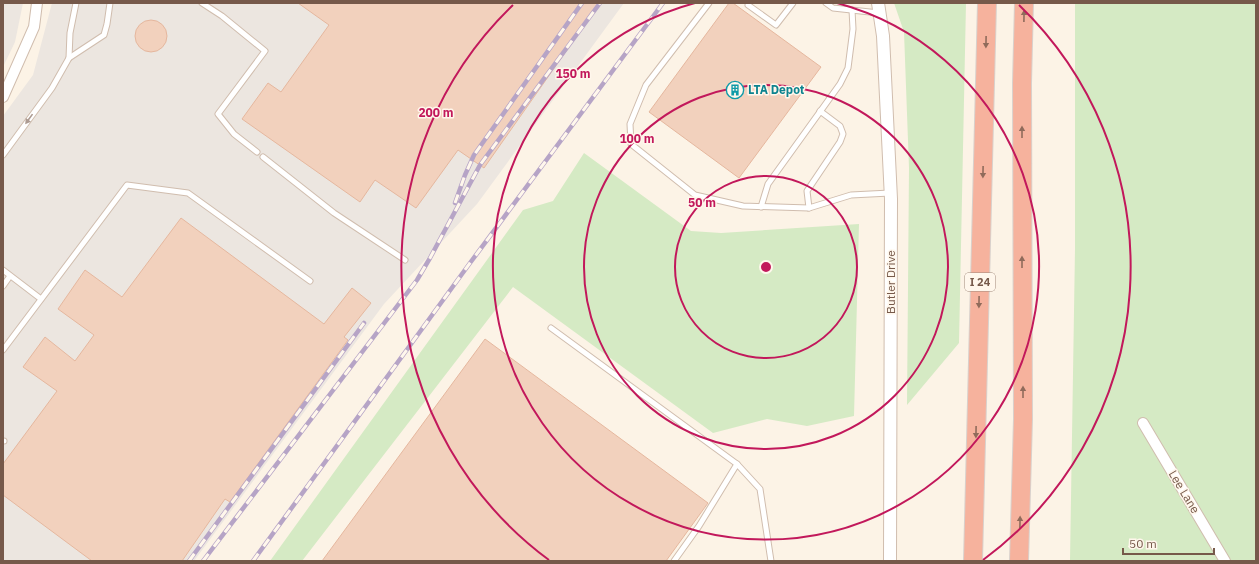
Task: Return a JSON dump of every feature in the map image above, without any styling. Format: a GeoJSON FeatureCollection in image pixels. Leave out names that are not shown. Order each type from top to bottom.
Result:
{"type":"FeatureCollection","features":[{"type":"Feature","properties":{"kind":"highway","name":"I 24"},"geometry":{"type":"LineString","coordinates":[[973,561],[987,3]]}},
{"type":"Feature","properties":{"kind":"highway"},"geometry":{"type":"LineString","coordinates":[[1019,561],[1023,419],[1022,83],[1024,3]]}},
{"type":"Feature","properties":{"kind":"street"},"geometry":{"type":"LineString","coordinates":[[3,97],[34,27],[37,3]]}},
{"type":"Feature","properties":{"kind":"street","name":"Butler Drive"},"geometry":{"type":"LineString","coordinates":[[879,8],[883,36],[890,193],[890,561]]}},
{"type":"Feature","properties":{"kind":"street","name":"Lee Lane"},"geometry":{"type":"LineString","coordinates":[[1143,423],[1225,561]]}},
{"type":"Feature","properties":{"kind":"lane"},"geometry":{"type":"LineString","coordinates":[[69,58],[70,33],[76,3]]}},
{"type":"Feature","properties":{"kind":"lane"},"geometry":{"type":"LineString","coordinates":[[3,155],[52,88],[69,58],[104,35],[110,3]]}},
{"type":"Feature","properties":{"kind":"lane"},"geometry":{"type":"LineString","coordinates":[[202,3],[222,16],[265,52],[218,114],[234,134],[257,152]]}},
{"type":"Feature","properties":{"kind":"lane"},"geometry":{"type":"LineString","coordinates":[[709,3],[646,85],[630,124],[631,144],[694,195],[743,206],[809,208],[851,195],[890,193]]}},
{"type":"Feature","properties":{"kind":"lane"},"geometry":{"type":"LineString","coordinates":[[749,3],[748,5],[776,25],[793,3]]}},
{"type":"Feature","properties":{"kind":"lane"},"geometry":{"type":"LineString","coordinates":[[826,3],[833,8],[852,10],[879,8]]}},
{"type":"Feature","properties":{"kind":"lane"},"geometry":{"type":"LineString","coordinates":[[761,207],[768,184],[840,84],[848,68],[853,29],[852,10]]}},
{"type":"Feature","properties":{"kind":"lane"},"geometry":{"type":"LineString","coordinates":[[809,208],[807,191],[840,142],[843,134],[840,126],[820,111]]}},
{"type":"Feature","properties":{"kind":"lane"},"geometry":{"type":"LineString","coordinates":[[263,157],[334,213],[405,260]]}},
{"type":"Feature","properties":{"kind":"lane"},"geometry":{"type":"LineString","coordinates":[[3,350],[128,185],[188,193],[310,281]]}},
{"type":"Feature","properties":{"kind":"lane"},"geometry":{"type":"LineString","coordinates":[[3,270],[41,299]]}},
{"type":"Feature","properties":{"kind":"lane"},"geometry":{"type":"LineString","coordinates":[[3,286],[10,276]]}},
{"type":"Feature","properties":{"kind":"lane"},"geometry":{"type":"LineString","coordinates":[[551,328],[737,464],[760,489],[771,561]]}},
{"type":"Feature","properties":{"kind":"lane"},"geometry":{"type":"LineString","coordinates":[[674,561],[699,526],[737,464]]}},
{"type":"Feature","properties":{"kind":"shaded area"},"geometry":{"type":"Polygon","coordinates":[[[3,3],[23,3],[15,42],[3,67],[3,3]]]}},
{"type":"Feature","properties":{"kind":"shaded area"},"geometry":{"type":"Polygon","coordinates":[[[52,3],[624,3],[477,204],[384,304],[194,561],[3,561],[3,116],[33,75],[52,3]]]}},
{"type":"Feature","properties":{"kind":"green space"},"geometry":{"type":"Polygon","coordinates":[[[894,3],[966,3],[959,343],[907,405],[909,168],[904,32],[894,3]]]}},
{"type":"Feature","properties":{"kind":"green space"},"geometry":{"type":"Polygon","coordinates":[[[1075,3],[1256,3],[1256,561],[1070,561],[1075,249],[1075,3]]]}},
{"type":"Feature","properties":{"kind":"green space"},"geometry":{"type":"Polygon","coordinates":[[[584,153],[691,231],[721,233],[859,224],[854,416],[807,426],[767,419],[713,433],[513,287],[302,561],[270,561],[523,210],[553,201],[584,153]]]}},
{"type":"Feature","properties":{"kind":"building"},"geometry":{"type":"Polygon","coordinates":[[[298,3],[600,3],[484,168],[458,150],[416,208],[375,180],[360,202],[242,119],[268,83],[281,92],[329,25],[298,3]]]}},
{"type":"Feature","properties":{"kind":"building","name":"LTA Depot"},"geometry":{"type":"Polygon","coordinates":[[[729,3],[733,3],[821,67],[739,178],[649,112],[729,3]]]}},
{"type":"Feature","properties":{"kind":"building"},"geometry":{"type":"Polygon","coordinates":[[[151,20],[157,21],[164,27],[167,36],[166,42],[160,49],[151,52],[145,51],[138,45],[135,36],[136,30],[142,23],[151,20]]]}},
{"type":"Feature","properties":{"kind":"building"},"geometry":{"type":"Polygon","coordinates":[[[181,218],[324,324],[352,288],[371,303],[344,337],[348,340],[230,502],[225,499],[182,561],[92,561],[3,495],[3,464],[57,391],[23,367],[45,337],[75,361],[94,335],[58,309],[85,270],[122,297],[181,218]]]}},
{"type":"Feature","properties":{"kind":"building"},"geometry":{"type":"Polygon","coordinates":[[[485,339],[708,503],[666,561],[322,561],[485,339]]]}},
{"type":"Feature","properties":{"kind":"railway"},"geometry":{"type":"LineString","coordinates":[[455,203],[474,155],[582,3]]}},
{"type":"Feature","properties":{"kind":"railway"},"geometry":{"type":"LineString","coordinates":[[203,561],[417,280],[480,165],[600,3]]}},
{"type":"Feature","properties":{"kind":"railway"},"geometry":{"type":"LineString","coordinates":[[253,561],[470,263],[663,3]]}},
{"type":"Feature","properties":{"kind":"railway"},"geometry":{"type":"LineString","coordinates":[[189,561],[364,323]]}},
{"type":"Feature","properties":{"kind":"place","name":"LTA Depot"},"geometry":{"type":"Point","coordinates":[735,90]}}]}
